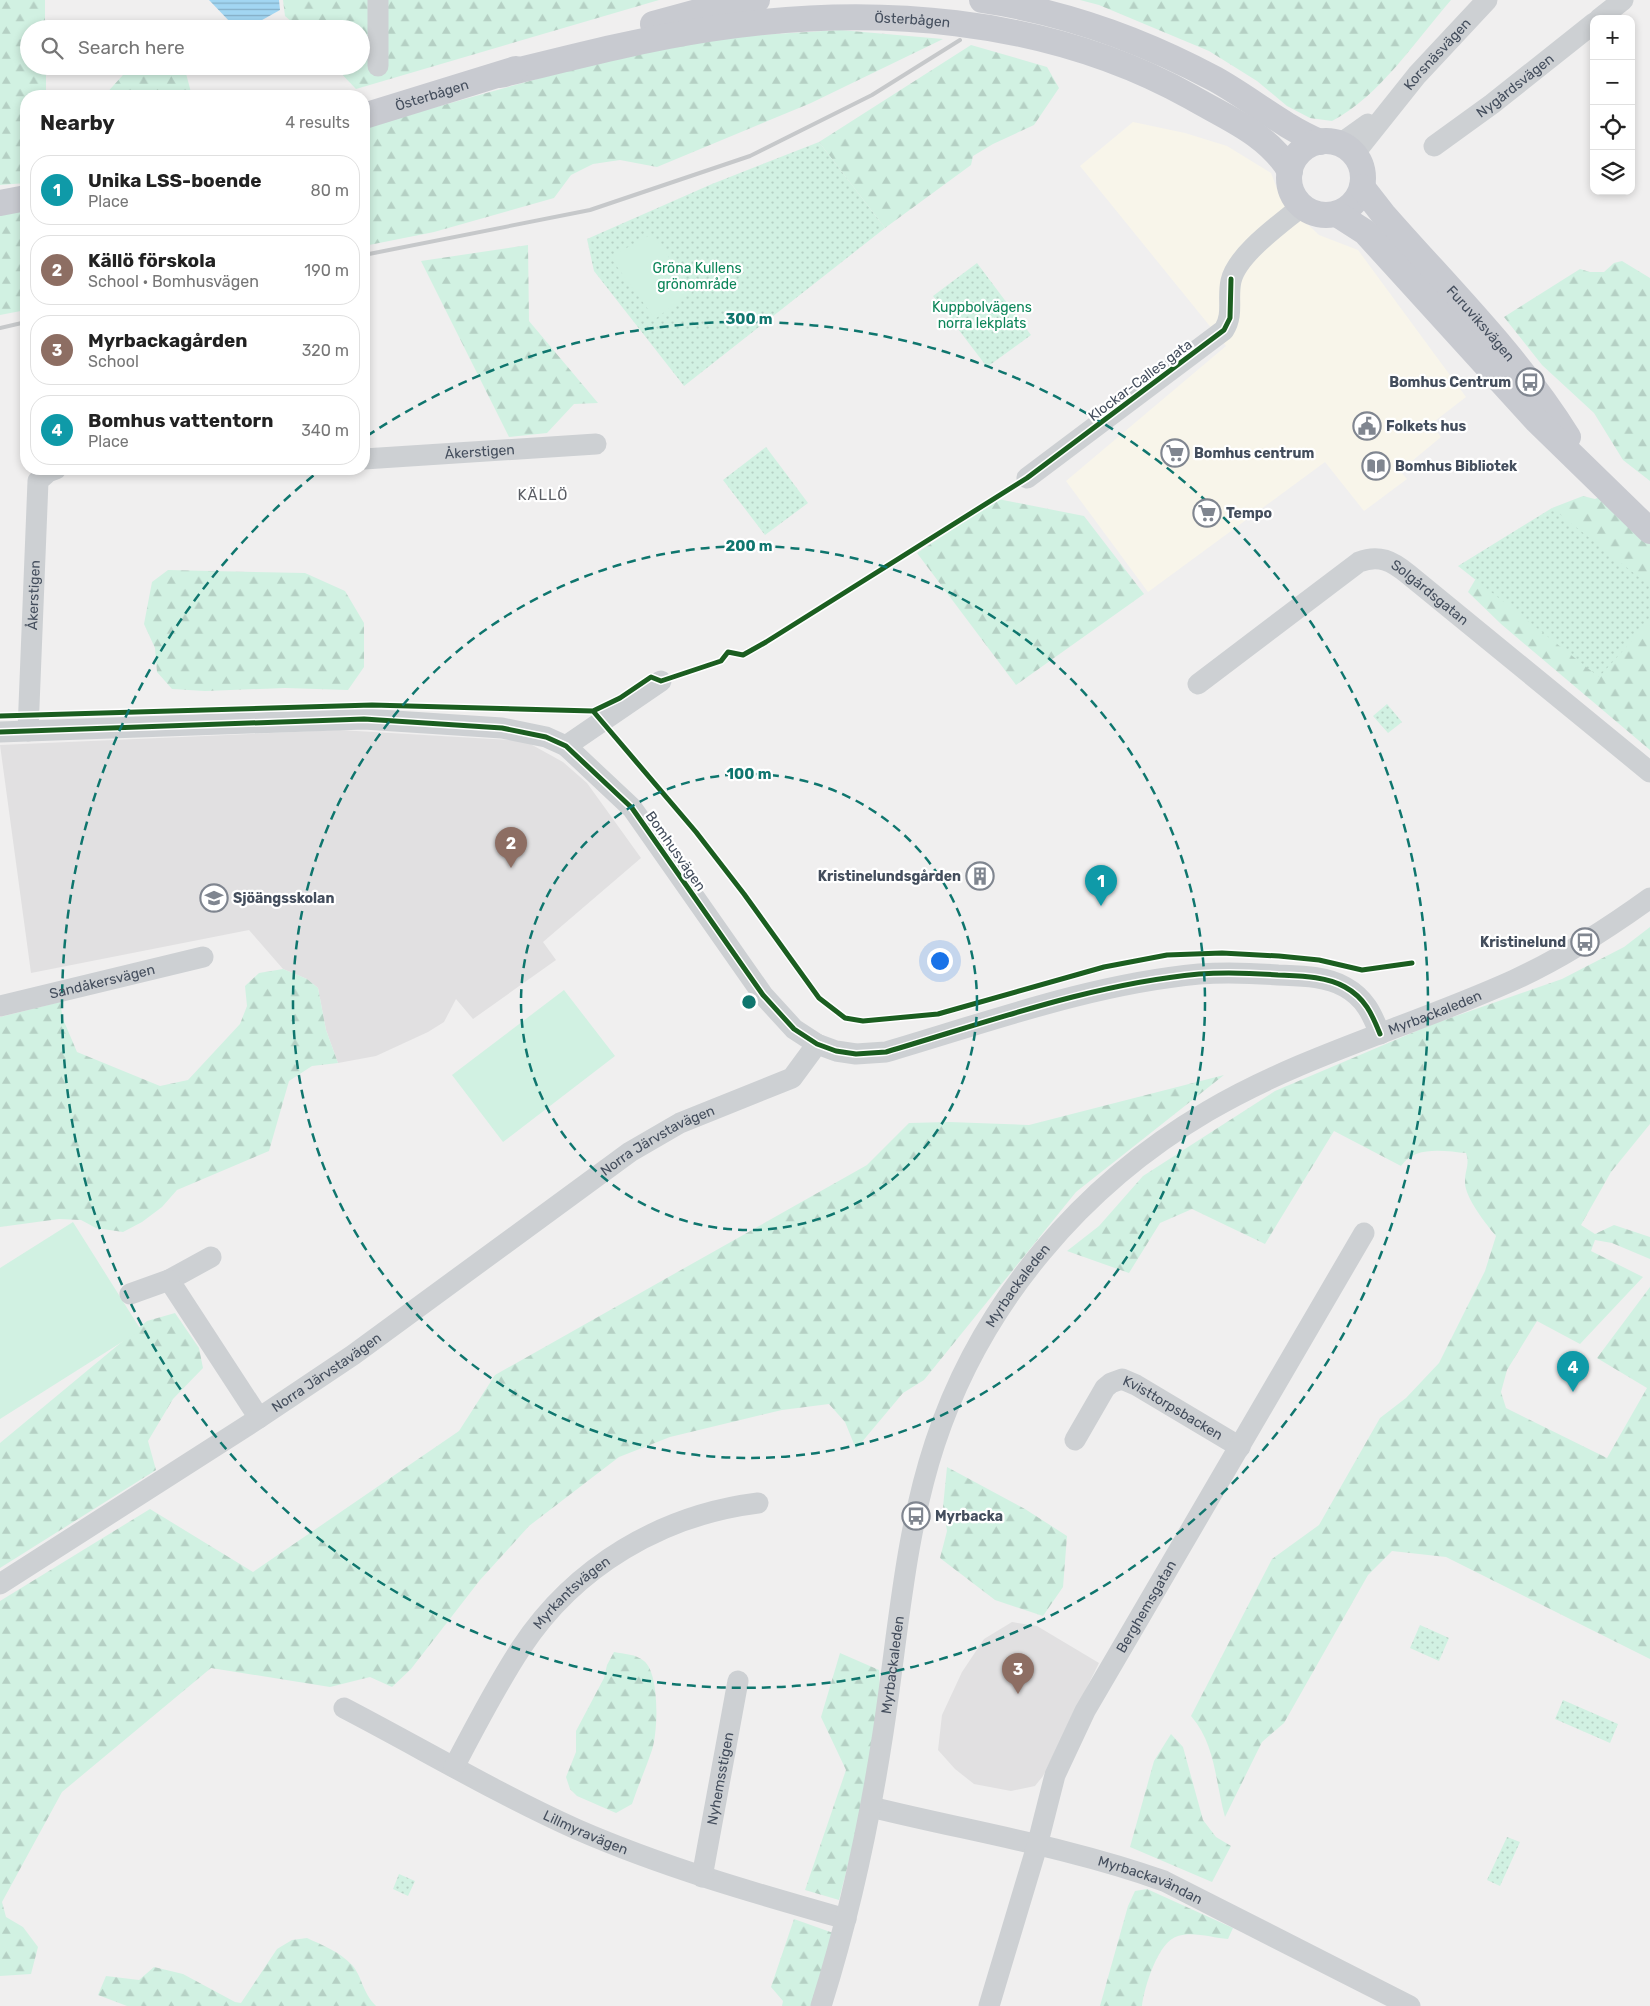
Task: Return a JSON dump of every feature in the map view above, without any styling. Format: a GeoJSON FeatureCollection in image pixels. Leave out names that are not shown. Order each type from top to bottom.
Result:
{"type":"FeatureCollection","features":[{"type":"Feature","properties":{"kind":"main road","name":"Österbågen"},"geometry":{"type":"LineString","coordinates":[[370,114],[500,75],[669,19],[757,0]]}},
{"type":"Feature","properties":{"kind":"main road"},"geometry":{"type":"LineString","coordinates":[[982,0],[1074,19],[1129,38],[1216,80],[1301,134],[1338,147],[1362,169],[1362,187],[1354,202],[1337,214],[1320,215],[1302,206],[1291,189],[1290,171],[1298,155],[1305,148],[1338,147]]}},
{"type":"Feature","properties":{"kind":"main road","name":"Österbågen"},"geometry":{"type":"LineString","coordinates":[[500,75],[633,42],[768,22],[825,17],[943,22],[1004,30],[1069,46],[1119,62],[1186,94],[1250,131],[1273,148],[1290,171]]}},
{"type":"Feature","properties":{"kind":"main road","name":"Furuviksvägen"},"geometry":{"type":"LineString","coordinates":[[1362,187],[1383,214],[1525,375],[1548,405],[1588,469]]}},
{"type":"Feature","properties":{"kind":"main road"},"geometry":{"type":"LineString","coordinates":[[0,203],[20,199]]}},
{"type":"Feature","properties":{"kind":"main road","name":"Furuviksvägen"},"geometry":{"type":"LineString","coordinates":[[1337,214],[1365,232],[1537,421],[1650,531]]}},
{"type":"Feature","properties":{"kind":"street"},"geometry":{"type":"LineString","coordinates":[[378,0],[378,66]]}},
{"type":"Feature","properties":{"kind":"street","name":"Korsnäsvägen"},"geometry":{"type":"LineString","coordinates":[[1338,147],[1389,109],[1423,68],[1488,0]]}},
{"type":"Feature","properties":{"kind":"street"},"geometry":{"type":"LineString","coordinates":[[1604,15],[1623,0]]}},
{"type":"Feature","properties":{"kind":"street","name":"Nygårdsvägen"},"geometry":{"type":"LineString","coordinates":[[1434,146],[1492,104],[1590,26]]}},
{"type":"Feature","properties":{"kind":"street","name":"Klockar-Calles gata"},"geometry":{"type":"LineString","coordinates":[[1027,478],[1224,330],[1230,318],[1230,291],[1235,270],[1243,258],[1302,206]]}},
{"type":"Feature","properties":{"kind":"street","name":"Åkerstigen"},"geometry":{"type":"LineString","coordinates":[[370,460],[596,444]]}},
{"type":"Feature","properties":{"kind":"street","name":"Åkerstigen"},"geometry":{"type":"LineString","coordinates":[[28,731],[38,480],[44,475]]}},
{"type":"Feature","properties":{"kind":"street","name":"Solgårdsgatan"},"geometry":{"type":"LineString","coordinates":[[1198,684],[1359,562],[1380,558],[1394,563],[1408,574],[1650,772]]}},
{"type":"Feature","properties":{"kind":"street"},"geometry":{"type":"LineString","coordinates":[[566,746],[661,681]]}},
{"type":"Feature","properties":{"kind":"street","name":"Bomhusvägen"},"geometry":{"type":"LineString","coordinates":[[0,732],[364,720],[502,728],[546,737],[566,746],[632,808],[763,995],[794,1029],[817,1044]]}},
{"type":"Feature","properties":{"kind":"street","name":"Myrbackaleden"},"geometry":{"type":"LineString","coordinates":[[821,2006],[846,1919],[871,1807],[905,1576],[926,1473],[936,1439],[966,1369],[977,1347],[1013,1289],[1046,1247],[1117,1175],[1177,1130],[1226,1100],[1274,1077],[1517,979],[1585,942],[1650,898]]}},
{"type":"Feature","properties":{"kind":"street","name":"Sandåkersvägen"},"geometry":{"type":"LineString","coordinates":[[0,1006],[203,957]]}},
{"type":"Feature","properties":{"kind":"street"},"geometry":{"type":"LineString","coordinates":[[817,1044],[836,1051],[856,1054],[886,1052],[1072,998],[1152,980],[1222,973],[1300,976],[1328,980],[1343,986],[1363,1000],[1371,1012],[1380,1034]]}},
{"type":"Feature","properties":{"kind":"street","name":"Norra Järvstavägen"},"geometry":{"type":"LineString","coordinates":[[0,1584],[259,1418],[423,1305],[637,1148],[680,1123],[792,1078],[817,1044]]}},
{"type":"Feature","properties":{"kind":"street","name":"Berghemsgatan"},"geometry":{"type":"LineString","coordinates":[[989,2006],[1037,1846],[1056,1775],[1085,1710],[1364,1233]]}},
{"type":"Feature","properties":{"kind":"street"},"geometry":{"type":"LineString","coordinates":[[130,1294],[169,1280],[211,1257]]}},
{"type":"Feature","properties":{"kind":"street"},"geometry":{"type":"LineString","coordinates":[[169,1280],[259,1418]]}},
{"type":"Feature","properties":{"kind":"street","name":"Kvisttorpsbacken"},"geometry":{"type":"LineString","coordinates":[[1075,1440],[1105,1388],[1111,1383],[1122,1379],[1136,1384],[1240,1447]]}},
{"type":"Feature","properties":{"kind":"street","name":"Myrkantsvägen"},"geometry":{"type":"LineString","coordinates":[[454,1767],[520,1649],[548,1612],[580,1581],[614,1555],[665,1526],[718,1509],[758,1503]]}},
{"type":"Feature","properties":{"kind":"street","name":"Nyhemsstigen"},"geometry":{"type":"LineString","coordinates":[[702,1877],[738,1681]]}},
{"type":"Feature","properties":{"kind":"street","name":"Lillmyravägen"},"geometry":{"type":"LineString","coordinates":[[344,1708],[520,1802],[576,1829],[702,1877],[846,1919]]}},
{"type":"Feature","properties":{"kind":"street","name":"Myrbackavändan"},"geometry":{"type":"LineString","coordinates":[[871,1807],[1037,1846],[1164,1881],[1410,2006]]}},
{"type":"Feature","properties":{"kind":"shaded area"},"geometry":{"type":"Polygon","coordinates":[[[1133,122],[1185,133],[1227,146],[1271,173],[1281,199],[1319,235],[1358,250],[1466,397],[1431,424],[1441,437],[1400,471],[1407,479],[1364,511],[1325,462],[1148,592],[1066,481],[1226,346],[1080,166],[1133,122]]]}},
{"type":"Feature","properties":{"kind":"shaded area","name":"Sjöängsskolan"},"geometry":{"type":"Polygon","coordinates":[[[339,730],[525,741],[563,762],[587,783],[641,858],[543,942],[556,960],[473,1019],[456,999],[444,1022],[428,1032],[376,1056],[338,1063],[326,1030],[318,988],[307,979],[283,969],[249,930],[31,973],[0,745],[339,730]]]}},
{"type":"Feature","properties":{"kind":"shaded area"},"geometry":{"type":"Polygon","coordinates":[[[1012,1622],[1037,1626],[1099,1663],[1043,1776],[1035,1786],[1011,1791],[974,1784],[955,1769],[938,1750],[942,1715],[962,1672],[984,1639],[1012,1622]]]}},
{"type":"Feature","properties":{"kind":"green space"},"geometry":{"type":"Polygon","coordinates":[[[0,0],[45,0],[45,20],[20,20],[20,75],[46,75],[46,90],[20,90],[20,183],[0,185],[0,0]]]}},
{"type":"Feature","properties":{"kind":"green space"},"geometry":{"type":"Polygon","coordinates":[[[283,0],[659,0],[356,89],[343,75],[370,75],[370,20],[290,20],[285,16],[283,0]]]}},
{"type":"Feature","properties":{"kind":"green space"},"geometry":{"type":"Polygon","coordinates":[[[1080,0],[1451,0],[1382,82],[1366,97],[1332,121],[1310,118],[1287,106],[1257,81],[1209,51],[1099,5],[1080,0]]]}},
{"type":"Feature","properties":{"kind":"green space"},"geometry":{"type":"Polygon","coordinates":[[[840,30],[943,39],[811,103],[657,167],[620,160],[593,164],[571,175],[554,198],[434,232],[370,245],[370,125],[612,58],[726,37],[840,30]]]}},
{"type":"Feature","properties":{"kind":"green space"},"geometry":{"type":"Polygon","coordinates":[[[971,45],[1047,67],[1059,88],[1034,125],[993,144],[973,156],[971,165],[885,228],[819,142],[971,45]]]}},
{"type":"Feature","properties":{"kind":"green space"},"geometry":{"type":"Polygon","coordinates":[[[123,75],[186,75],[190,90],[109,90],[123,75]]]}},
{"type":"Feature","properties":{"kind":"green space","name":"Gröna Kullens grönområde"},"geometry":{"type":"Polygon","coordinates":[[[819,142],[885,228],[684,386],[594,271],[587,239],[712,184],[819,142]]]}},
{"type":"Feature","properties":{"kind":"green space"},"geometry":{"type":"Polygon","coordinates":[[[20,205],[20,311],[0,315],[0,208],[20,205]]]}},
{"type":"Feature","properties":{"kind":"green space"},"geometry":{"type":"Polygon","coordinates":[[[652,234],[693,291],[655,319],[610,257],[652,234]]]}},
{"type":"Feature","properties":{"kind":"green space"},"geometry":{"type":"Polygon","coordinates":[[[528,245],[529,321],[598,403],[574,404],[547,433],[509,437],[421,261],[528,245]]]}},
{"type":"Feature","properties":{"kind":"green space"},"geometry":{"type":"Polygon","coordinates":[[[1622,261],[1650,278],[1650,481],[1623,460],[1594,413],[1542,365],[1504,317],[1580,269],[1590,272],[1604,272],[1614,263],[1622,261]]]}},
{"type":"Feature","properties":{"kind":"green space","name":"Kuppbolvägens norra lekplats"},"geometry":{"type":"Polygon","coordinates":[[[977,263],[1031,335],[987,367],[933,296],[977,263]]]}},
{"type":"Feature","properties":{"kind":"green space"},"geometry":{"type":"Polygon","coordinates":[[[766,447],[808,503],[765,535],[723,480],[766,447]]]}},
{"type":"Feature","properties":{"kind":"green space"},"geometry":{"type":"Polygon","coordinates":[[[1583,496],[1595,499],[1600,497],[1650,540],[1650,750],[1501,624],[1468,592],[1475,580],[1496,577],[1583,552],[1552,508],[1583,496]]]}},
{"type":"Feature","properties":{"kind":"green space"},"geometry":{"type":"Polygon","coordinates":[[[998,499],[1084,516],[1144,594],[1016,685],[917,553],[998,499]]]}},
{"type":"Feature","properties":{"kind":"green space"},"geometry":{"type":"Polygon","coordinates":[[[1552,508],[1650,586],[1650,621],[1599,677],[1458,566],[1552,508]]]}},
{"type":"Feature","properties":{"kind":"green space"},"geometry":{"type":"Polygon","coordinates":[[[168,570],[305,573],[345,591],[364,623],[364,667],[348,690],[285,688],[205,691],[172,689],[157,672],[155,648],[144,624],[152,582],[168,570]]]}},
{"type":"Feature","properties":{"kind":"green space"},"geometry":{"type":"Polygon","coordinates":[[[1387,704],[1402,722],[1388,733],[1373,716],[1387,704]]]}},
{"type":"Feature","properties":{"kind":"green space"},"geometry":{"type":"Polygon","coordinates":[[[1650,927],[1650,1124],[1611,1172],[1581,1225],[1595,1234],[1614,1225],[1650,1237],[1650,1259],[1612,1243],[1595,1240],[1591,1251],[1643,1277],[1580,1344],[1537,1321],[1507,1370],[1501,1392],[1506,1408],[1607,1458],[1647,1388],[1597,1358],[1650,1287],[1650,1659],[1446,1557],[1392,1551],[1368,1575],[1284,1723],[1262,1742],[1225,1817],[1210,1751],[1199,1727],[1191,1716],[1272,1559],[1319,1525],[1380,1418],[1406,1398],[1439,1363],[1485,1271],[1496,1236],[1476,1210],[1468,1195],[1465,1181],[1466,1153],[1422,1152],[1407,1159],[1401,1166],[1334,1131],[1265,1244],[1192,1209],[1160,1223],[1129,1273],[1067,1251],[1099,1226],[1143,1176],[1275,1091],[1433,1024],[1562,979],[1624,947],[1650,927]]]}},
{"type":"Feature","properties":{"kind":"green space"},"geometry":{"type":"Polygon","coordinates":[[[283,969],[307,979],[318,988],[326,1030],[338,1063],[312,1066],[289,1081],[269,1151],[177,1190],[162,1207],[142,1222],[123,1232],[96,1228],[81,1220],[59,1219],[0,1227],[0,1017],[60,1002],[63,1019],[77,1052],[160,1086],[188,1080],[240,1024],[247,1006],[245,986],[259,973],[283,969]]]}},
{"type":"Feature","properties":{"kind":"green space"},"geometry":{"type":"Polygon","coordinates":[[[564,990],[615,1056],[503,1142],[452,1075],[564,990]]]}},
{"type":"Feature","properties":{"kind":"green space"},"geometry":{"type":"Polygon","coordinates":[[[1224,1075],[1076,1192],[924,1380],[903,1393],[856,1449],[845,1422],[829,1404],[782,1410],[670,1437],[619,1457],[529,1526],[480,1580],[411,1669],[392,1687],[370,1677],[330,1687],[211,1668],[62,1792],[2,1902],[6,1917],[23,1927],[38,1947],[31,1974],[0,1976],[0,1601],[150,1509],[253,1572],[459,1431],[495,1375],[867,1165],[909,1123],[949,1122],[1029,1125],[1224,1075]]]}},
{"type":"Feature","properties":{"kind":"green space"},"geometry":{"type":"Polygon","coordinates":[[[73,1222],[141,1330],[0,1419],[0,1268],[73,1222]]]}},
{"type":"Feature","properties":{"kind":"green space"},"geometry":{"type":"Polygon","coordinates":[[[175,1313],[199,1348],[203,1368],[173,1399],[148,1441],[156,1470],[0,1568],[0,1443],[147,1321],[175,1313]]]}},
{"type":"Feature","properties":{"kind":"green space"},"geometry":{"type":"Polygon","coordinates":[[[947,1467],[1025,1509],[1067,1536],[1063,1587],[1043,1616],[995,1600],[940,1558],[947,1531],[943,1507],[947,1467]]]}},
{"type":"Feature","properties":{"kind":"green space"},"geometry":{"type":"Polygon","coordinates":[[[1420,1625],[1449,1638],[1439,1661],[1410,1648],[1420,1625]]]}},
{"type":"Feature","properties":{"kind":"green space"},"geometry":{"type":"Polygon","coordinates":[[[614,1652],[634,1656],[644,1661],[653,1678],[656,1704],[656,1730],[647,1764],[632,1804],[616,1813],[577,1796],[570,1789],[566,1777],[576,1752],[576,1731],[604,1678],[607,1665],[614,1652]]]}},
{"type":"Feature","properties":{"kind":"green space"},"geometry":{"type":"Polygon","coordinates":[[[840,1653],[879,1670],[881,1708],[865,1798],[839,1900],[805,1890],[846,1770],[821,1717],[840,1653]]]}},
{"type":"Feature","properties":{"kind":"green space"},"geometry":{"type":"Polygon","coordinates":[[[1563,1700],[1618,1724],[1610,1743],[1555,1719],[1563,1700]]]}},
{"type":"Feature","properties":{"kind":"green space"},"geometry":{"type":"Polygon","coordinates":[[[1171,1734],[1183,1747],[1203,1820],[1216,1837],[1231,1846],[1212,1882],[1130,1847],[1154,1761],[1171,1734]]]}},
{"type":"Feature","properties":{"kind":"green space"},"geometry":{"type":"Polygon","coordinates":[[[1507,1837],[1520,1842],[1500,1886],[1487,1880],[1507,1837]]]}},
{"type":"Feature","properties":{"kind":"green space"},"geometry":{"type":"Polygon","coordinates":[[[399,1874],[415,1881],[408,1896],[393,1889],[399,1874]]]}},
{"type":"Feature","properties":{"kind":"green space"},"geometry":{"type":"Polygon","coordinates":[[[1147,1889],[1233,1928],[1228,1939],[1190,1934],[1178,1936],[1171,1940],[1164,1947],[1153,1966],[1142,2006],[1100,2006],[1128,1906],[1135,1891],[1147,1889]]]}},
{"type":"Feature","properties":{"kind":"green space"},"geometry":{"type":"Polygon","coordinates":[[[794,1919],[836,1934],[812,2006],[782,2006],[783,2001],[771,1987],[794,1919]]]}},
{"type":"Feature","properties":{"kind":"green space"},"geometry":{"type":"Polygon","coordinates":[[[307,1938],[325,1946],[347,1960],[355,1969],[371,2001],[376,2006],[127,2006],[98,1995],[106,1976],[139,1980],[154,1967],[183,1974],[235,2002],[241,2003],[277,1949],[292,1940],[307,1938]]]}},
{"type":"Feature","properties":{"kind":"water"},"geometry":{"type":"Polygon","coordinates":[[[209,0],[279,0],[280,10],[262,20],[228,20],[209,0]]]}},
{"type":"Feature","properties":{"kind":"railway"},"geometry":{"type":"LineString","coordinates":[[370,254],[590,210],[750,156],[872,95],[960,40]]}},
{"type":"Feature","properties":{"kind":"railway"},"geometry":{"type":"LineString","coordinates":[[0,328],[20,323]]}},
{"type":"Feature","properties":{"kind":"cycle path"},"geometry":{"type":"LineString","coordinates":[[593,711],[620,698],[651,677],[661,681],[721,661],[728,652],[743,655],[1027,478],[1224,330],[1230,318],[1231,279]]}},
{"type":"Feature","properties":{"kind":"cycle path"},"geometry":{"type":"LineString","coordinates":[[0,716],[372,705],[593,711],[696,832],[744,894],[819,998],[845,1018],[863,1021],[938,1014],[1104,967],[1167,955],[1222,953],[1279,956],[1319,960],[1362,970],[1412,963]]}},
{"type":"Feature","properties":{"kind":"cycle path"},"geometry":{"type":"LineString","coordinates":[[0,732],[364,719],[502,728],[546,737],[566,746],[632,808],[763,995],[794,1029],[817,1044],[836,1051],[856,1054],[886,1052],[1080,995],[1159,979],[1219,973],[1304,976],[1338,983],[1352,991],[1363,1001],[1371,1013],[1380,1034]]}},
{"type":"Feature","properties":{"kind":"place","name":"Bomhus Centrum"},"geometry":{"type":"Point","coordinates":[1530,382]}},
{"type":"Feature","properties":{"kind":"place","name":"Folkets hus"},"geometry":{"type":"Point","coordinates":[1367,426]}},
{"type":"Feature","properties":{"kind":"place","name":"Bomhus centrum"},"geometry":{"type":"Point","coordinates":[1175,453]}},
{"type":"Feature","properties":{"kind":"place","name":"Bomhus Bibliotek"},"geometry":{"type":"Point","coordinates":[1376,466]}},
{"type":"Feature","properties":{"kind":"place","name":"Tempo"},"geometry":{"type":"Point","coordinates":[1207,513]}},
{"type":"Feature","properties":{"kind":"place","name":"Källö förskola"},"geometry":{"type":"Point","coordinates":[511,868]}},
{"type":"Feature","properties":{"kind":"place","name":"Kristinelundsgården"},"geometry":{"type":"Point","coordinates":[980,876]}},
{"type":"Feature","properties":{"kind":"place","name":"Sjöängsskolan"},"geometry":{"type":"Point","coordinates":[214,898]}},
{"type":"Feature","properties":{"kind":"place","name":"Unika LSS-boende"},"geometry":{"type":"Point","coordinates":[1101,906]}},
{"type":"Feature","properties":{"kind":"place","name":"Kristinelund"},"geometry":{"type":"Point","coordinates":[1585,942]}},
{"type":"Feature","properties":{"kind":"place","name":"Bomhus vattentorn"},"geometry":{"type":"Point","coordinates":[1573,1392]}},
{"type":"Feature","properties":{"kind":"place","name":"Myrbacka"},"geometry":{"type":"Point","coordinates":[916,1516]}},
{"type":"Feature","properties":{"kind":"place","name":"Myrbackagården"},"geometry":{"type":"Point","coordinates":[1018,1694]}},
{"type":"Feature","properties":{"kind":"district","name":"KÄLLÖ"},"geometry":{"type":"Point","coordinates":[543,495]}}]}
